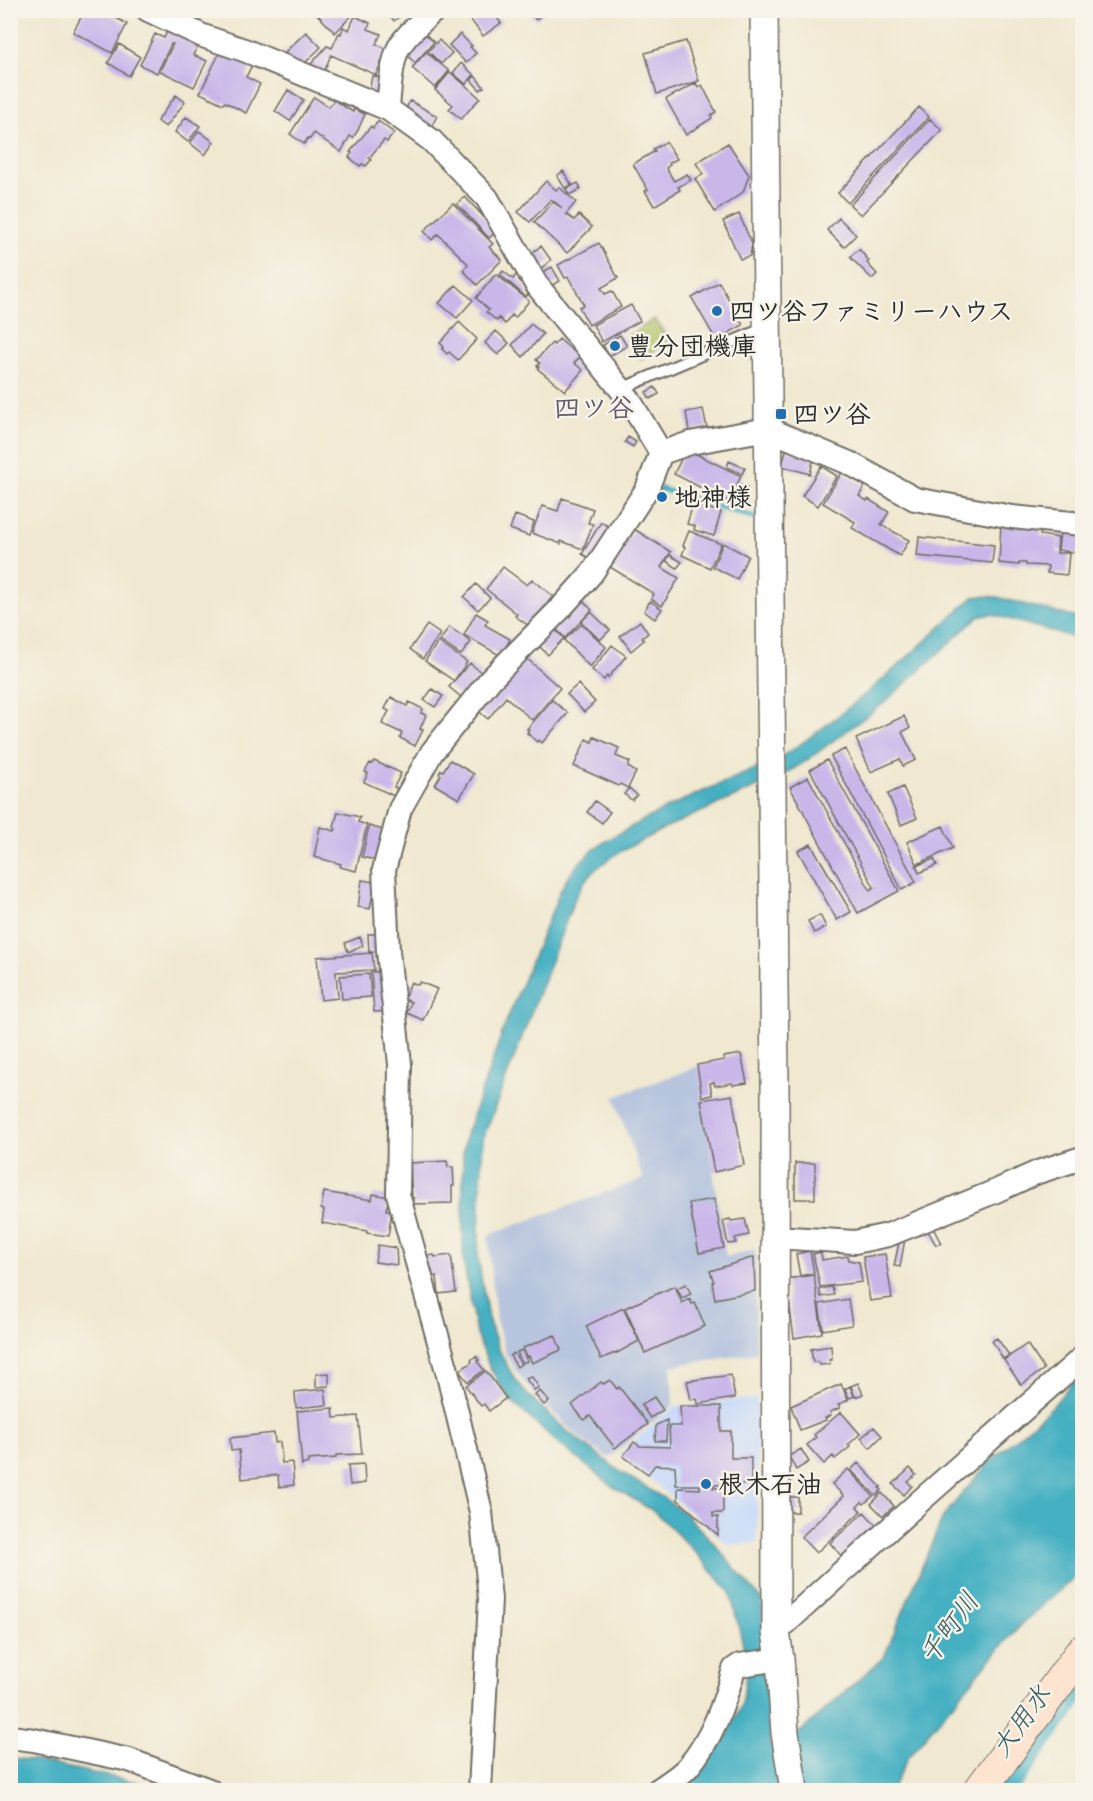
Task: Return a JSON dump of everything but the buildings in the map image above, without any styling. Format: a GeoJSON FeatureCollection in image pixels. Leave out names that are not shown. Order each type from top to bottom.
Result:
{"type":"FeatureCollection","features":[{"type":"Feature","properties":{"kind":"main road"},"geometry":{"type":"LineString","coordinates":[[980,1791],[1083,1652]]}},
{"type":"Feature","properties":{"kind":"street"},"geometry":{"type":"LineString","coordinates":[[148,10],[203,36],[244,50],[388,110],[431,140],[487,198],[536,284],[621,389],[661,453]]}},
{"type":"Feature","properties":{"kind":"street"},"geometry":{"type":"LineString","coordinates":[[388,110],[390,83],[399,45],[435,10]]}},
{"type":"Feature","properties":{"kind":"street"},"geometry":{"type":"LineString","coordinates":[[764,10],[775,1083],[775,1660],[794,1791]]}},
{"type":"Feature","properties":{"kind":"street"},"geometry":{"type":"LineString","coordinates":[[480,1791],[490,1599],[481,1512],[447,1371],[398,1194],[400,1064],[388,951],[384,870],[400,809],[432,752],[490,680],[592,573],[647,489],[661,453],[690,443],[768,429],[849,464],[915,499],[1012,517],[1083,524]]}},
{"type":"Feature","properties":{"kind":"street"},"geometry":{"type":"LineString","coordinates":[[774,1237],[855,1242],[888,1235],[1038,1172],[1083,1158]]}},
{"type":"Feature","properties":{"kind":"street"},"geometry":{"type":"LineString","coordinates":[[776,1632],[1083,1358]]}},
{"type":"Feature","properties":{"kind":"street"},"geometry":{"type":"LineString","coordinates":[[658,1791],[687,1768],[708,1739],[723,1707],[734,1670],[740,1665],[775,1660]]}},
{"type":"Feature","properties":{"kind":"street"},"geometry":{"type":"LineString","coordinates":[[10,1737],[129,1760],[209,1791]]}},
{"type":"Feature","properties":{"kind":"lane"},"geometry":{"type":"LineString","coordinates":[[621,389],[767,327]]}},
{"type":"Feature","properties":{"kind":"shaded area"},"geometry":{"type":"Polygon","coordinates":[[[697,1067],[726,1257],[755,1249],[756,1353],[671,1366],[673,1405],[608,1458],[575,1434],[535,1395],[515,1370],[506,1354],[496,1320],[488,1235],[643,1179],[614,1097],[697,1067]]]}},
{"type":"Feature","properties":{"kind":"shaded area","name":"根木石油"},"geometry":{"type":"Polygon","coordinates":[[[757,1398],[757,1543],[729,1545],[620,1454],[673,1407],[757,1398]]]}},
{"type":"Feature","properties":{"kind":"green space"},"geometry":{"type":"Polygon","coordinates":[[[655,319],[669,341],[641,359],[627,336],[655,319]]]}},
{"type":"Feature","properties":{"kind":"water","name":"千町川"},"geometry":{"type":"Polygon","coordinates":[[[973,597],[997,597],[1082,619],[1082,640],[991,614],[978,617],[883,704],[806,761],[782,776],[665,828],[618,853],[594,871],[584,882],[575,898],[483,1139],[478,1257],[488,1318],[498,1348],[513,1376],[526,1393],[567,1431],[622,1473],[664,1498],[685,1514],[710,1539],[762,1600],[764,1674],[771,1746],[800,1732],[884,1657],[943,1517],[987,1464],[1052,1407],[1073,1381],[1082,1376],[1082,1571],[1019,1626],[908,1757],[892,1790],[679,1790],[711,1757],[728,1733],[742,1704],[746,1676],[745,1653],[730,1592],[655,1512],[613,1487],[514,1404],[490,1368],[476,1334],[463,1258],[463,1152],[466,1135],[506,1022],[561,889],[583,859],[609,839],[656,813],[792,750],[867,693],[973,597]]]}},
{"type":"Feature","properties":{"kind":"water"},"geometry":{"type":"Polygon","coordinates":[[[11,1758],[137,1782],[160,1790],[11,1790],[11,1758]]]}},
{"type":"Feature","properties":{"kind":"waterway"},"geometry":{"type":"LineString","coordinates":[[661,489],[753,517]]}},
{"type":"Feature","properties":{"kind":"waterway","name":"大用水"},"geometry":{"type":"LineString","coordinates":[[1006,1790],[1082,1686]]}},
{"type":"Feature","properties":{"kind":"place","name":"四ツ谷ファミリーハウス"},"geometry":{"type":"Point","coordinates":[717,311]}},
{"type":"Feature","properties":{"kind":"place","name":"豊分団機庫"},"geometry":{"type":"Point","coordinates":[615,346]}},
{"type":"Feature","properties":{"kind":"place","name":"四ツ谷"},"geometry":{"type":"Point","coordinates":[781,414]}},
{"type":"Feature","properties":{"kind":"place","name":"地神様"},"geometry":{"type":"Point","coordinates":[662,497]}},
{"type":"Feature","properties":{"kind":"place","name":"根木石油"},"geometry":{"type":"Point","coordinates":[706,1484]}},
{"type":"Feature","properties":{"kind":"district","name":"四ツ谷"},"geometry":{"type":"Point","coordinates":[594,408]}}]}
